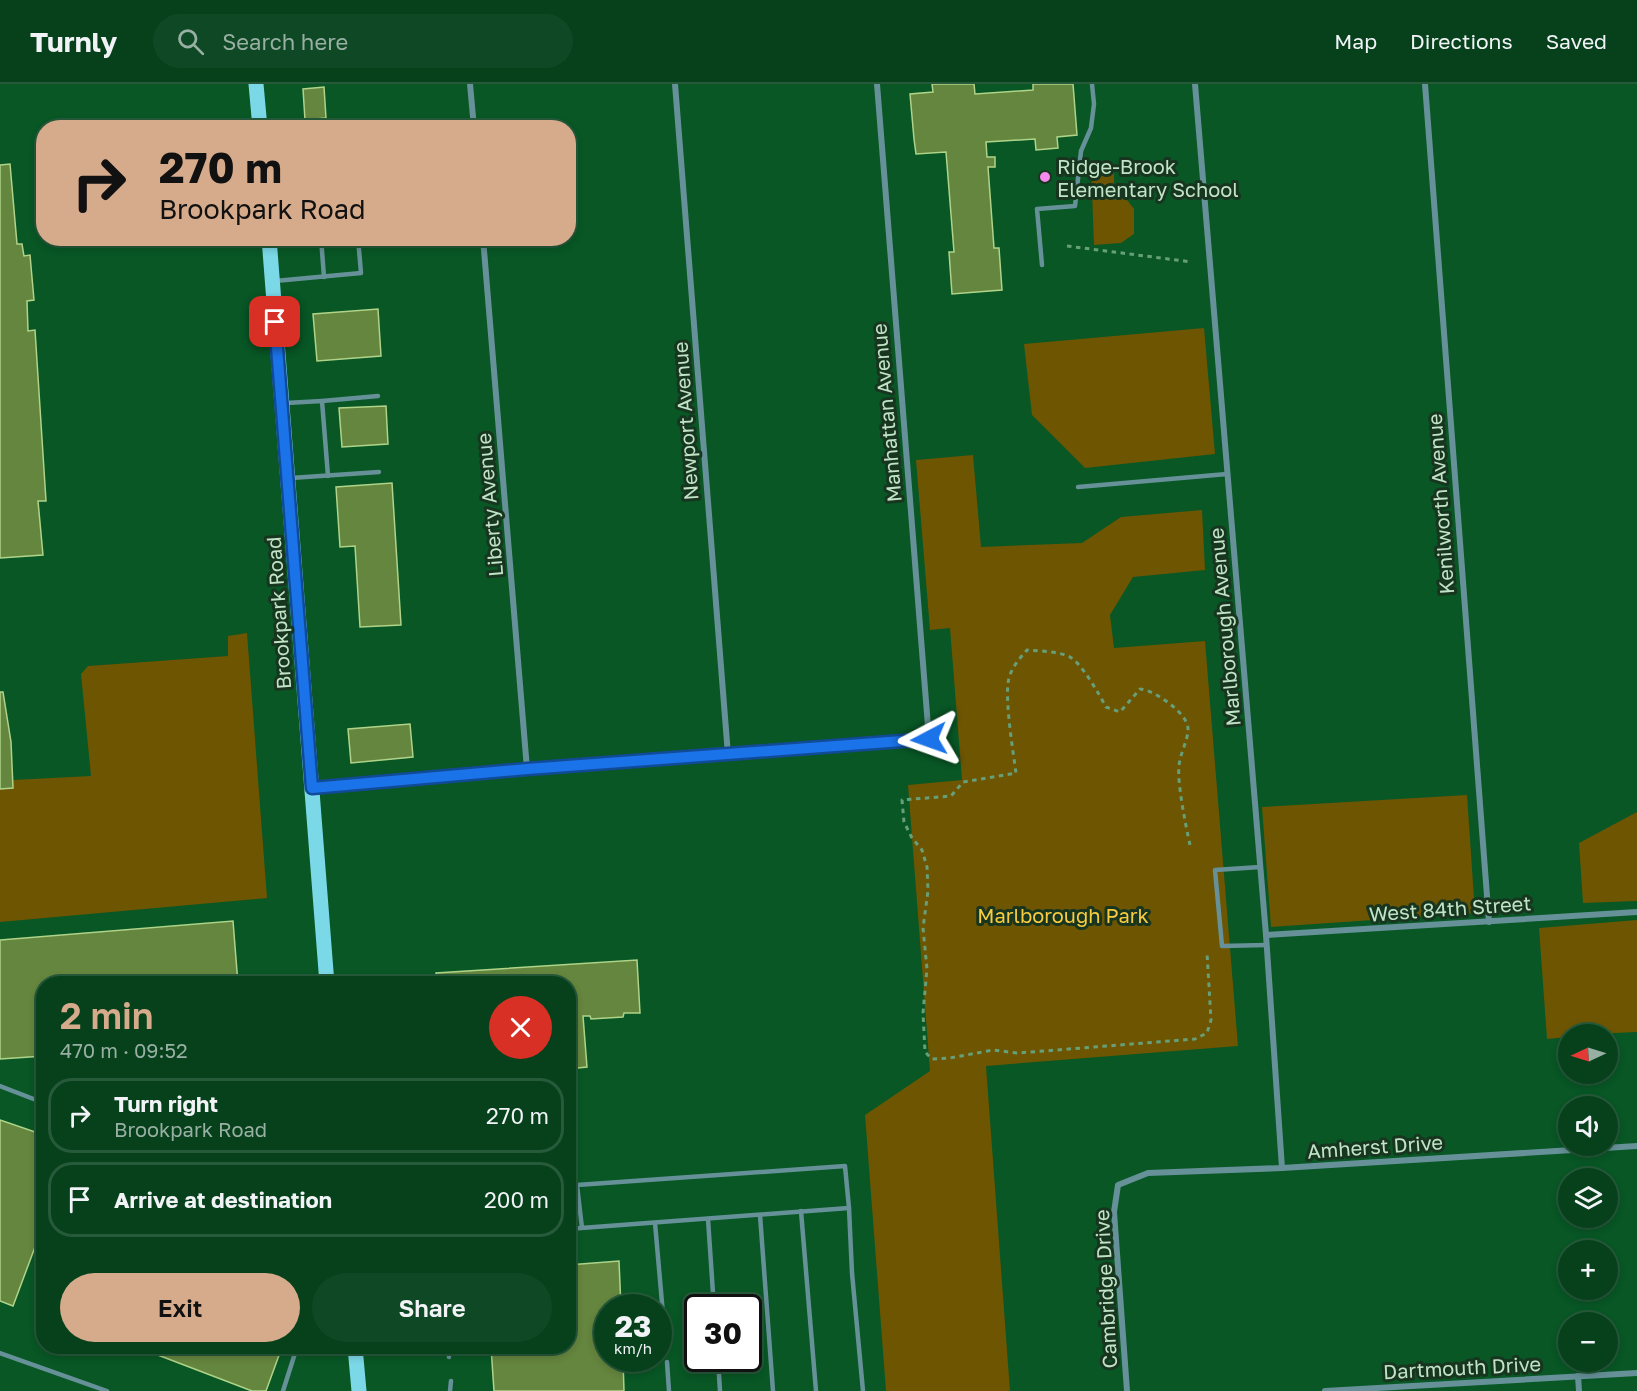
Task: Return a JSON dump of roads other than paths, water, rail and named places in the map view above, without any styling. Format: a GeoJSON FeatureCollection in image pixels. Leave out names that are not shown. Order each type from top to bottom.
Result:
{"type":"FeatureCollection","features":[{"type":"Feature","properties":{"kind":"main road"},"geometry":{"type":"LineString","coordinates":[[256,84],[259,120]]}},
{"type":"Feature","properties":{"kind":"main road","name":"Brookpark Road"},"geometry":{"type":"LineString","coordinates":[[270,246],[326,976]]}},
{"type":"Feature","properties":{"kind":"main road"},"geometry":{"type":"LineString","coordinates":[[356,1354],[359,1391]]}},
{"type":"Feature","properties":{"kind":"street"},"geometry":{"type":"LineString","coordinates":[[470,84],[473,120]]}},
{"type":"Feature","properties":{"kind":"street","name":"Newport Avenue"},"geometry":{"type":"LineString","coordinates":[[675,84],[728,755]]}},
{"type":"Feature","properties":{"kind":"street","name":"Manhattan Avenue"},"geometry":{"type":"LineString","coordinates":[[728,755],[929,739],[877,84]]}},
{"type":"Feature","properties":{"kind":"street","name":"Marlborough Avenue"},"geometry":{"type":"LineString","coordinates":[[1195,84],[1266,936],[1282,1168]]}},
{"type":"Feature","properties":{"kind":"street","name":"Kenilworth Avenue"},"geometry":{"type":"LineString","coordinates":[[1425,84],[1489,922]]}},
{"type":"Feature","properties":{"kind":"street","name":"Liberty Avenue"},"geometry":{"type":"LineString","coordinates":[[484,246],[527,769]]}},
{"type":"Feature","properties":{"kind":"street"},"geometry":{"type":"LineString","coordinates":[[312,788],[527,769],[728,755]]}},
{"type":"Feature","properties":{"kind":"street","name":"West 84th Street"},"geometry":{"type":"LineString","coordinates":[[1266,936],[1637,912]]}},
{"type":"Feature","properties":{"kind":"street","name":"Amherst Drive"},"geometry":{"type":"LineString","coordinates":[[1118,1185],[1148,1173],[1282,1168],[1637,1146]]}},
{"type":"Feature","properties":{"kind":"street","name":"Cambridge Drive"},"geometry":{"type":"LineString","coordinates":[[1118,1185],[1114,1212],[1128,1391]]}},
{"type":"Feature","properties":{"kind":"street","name":"Dartmouth Drive"},"geometry":{"type":"LineString","coordinates":[[1325,1391],[1637,1373]]}},
{"type":"Feature","properties":{"kind":"street"},"geometry":{"type":"LineString","coordinates":[[1578,1376],[1580,1391]]}},
{"type":"Feature","properties":{"kind":"lane"},"geometry":{"type":"LineString","coordinates":[[1042,265],[1037,209],[1075,206],[1081,151],[1091,128],[1094,104],[1092,84]]}},
{"type":"Feature","properties":{"kind":"lane"},"geometry":{"type":"LineString","coordinates":[[322,246],[324,277]]}},
{"type":"Feature","properties":{"kind":"lane"},"geometry":{"type":"LineString","coordinates":[[272,281],[361,273],[359,246]]}},
{"type":"Feature","properties":{"kind":"lane"},"geometry":{"type":"LineString","coordinates":[[282,403],[378,396]]}},
{"type":"Feature","properties":{"kind":"lane"},"geometry":{"type":"LineString","coordinates":[[322,401],[328,476]]}},
{"type":"Feature","properties":{"kind":"lane"},"geometry":{"type":"LineString","coordinates":[[288,478],[379,472]]}},
{"type":"Feature","properties":{"kind":"lane"},"geometry":{"type":"LineString","coordinates":[[1078,487],[1227,474]]}},
{"type":"Feature","properties":{"kind":"lane"},"geometry":{"type":"LineString","coordinates":[[1260,867],[1215,870],[1222,946],[1266,945]]}},
{"type":"Feature","properties":{"kind":"lane"},"geometry":{"type":"LineString","coordinates":[[0,1086],[36,1100]]}},
{"type":"Feature","properties":{"kind":"lane"},"geometry":{"type":"LineString","coordinates":[[582,1228],[578,1185],[845,1166],[863,1391]]}},
{"type":"Feature","properties":{"kind":"lane"},"geometry":{"type":"LineString","coordinates":[[576,1228],[849,1208]]}},
{"type":"Feature","properties":{"kind":"lane"},"geometry":{"type":"LineString","coordinates":[[801,1211],[816,1391]]}},
{"type":"Feature","properties":{"kind":"lane"},"geometry":{"type":"LineString","coordinates":[[760,1215],[773,1391]]}},
{"type":"Feature","properties":{"kind":"lane"},"geometry":{"type":"LineString","coordinates":[[708,1218],[713,1294]]}},
{"type":"Feature","properties":{"kind":"lane"},"geometry":{"type":"LineString","coordinates":[[655,1223],[661,1294]]}},
{"type":"Feature","properties":{"kind":"lane"},"geometry":{"type":"LineString","coordinates":[[0,1353],[106,1391]]}},
{"type":"Feature","properties":{"kind":"lane"},"geometry":{"type":"LineString","coordinates":[[283,1391],[295,1354]]}},
{"type":"Feature","properties":{"kind":"lane"},"geometry":{"type":"LineString","coordinates":[[668,1372],[669,1391]]}},
{"type":"Feature","properties":{"kind":"lane"},"geometry":{"type":"LineString","coordinates":[[719,1372],[720,1391]]}},
{"type":"Feature","properties":{"kind":"lane"},"geometry":{"type":"LineString","coordinates":[[450,1391],[451,1381]]}},
{"type":"Feature","properties":{"kind":"place","name":"Ridge-Brook Elementary School"},"geometry":{"type":"Point","coordinates":[1045,177]}},
{"type":"Feature","properties":{"kind":"park label","name":"Marlborough Park"},"geometry":{"type":"Point","coordinates":[1063,915]}}]}
